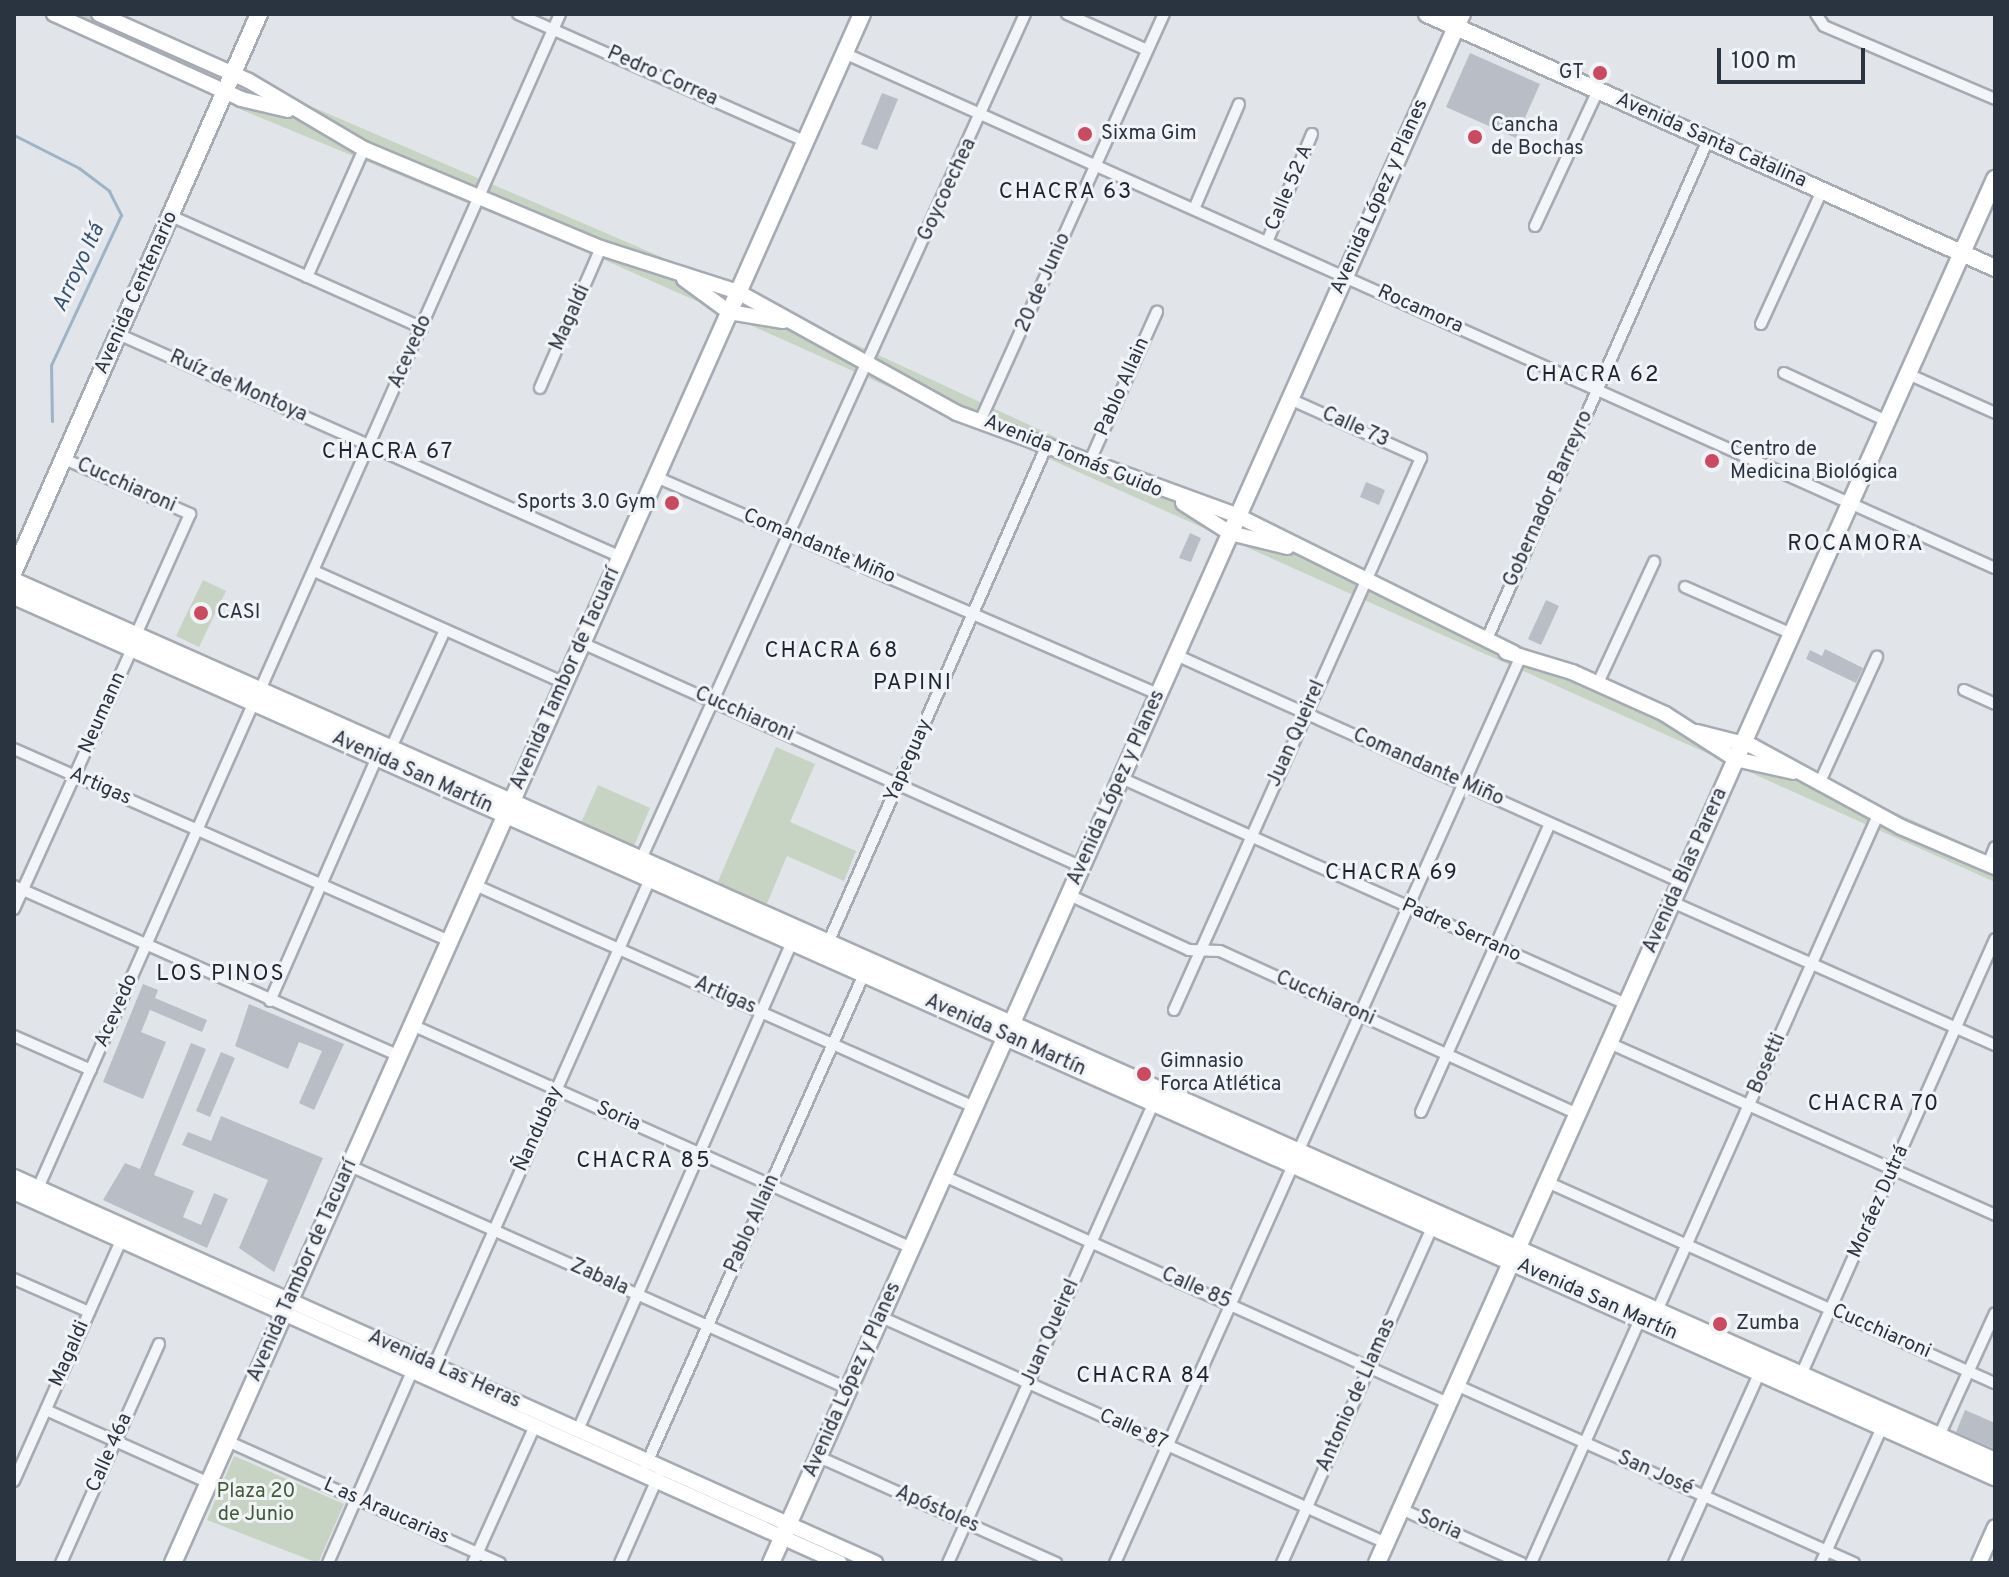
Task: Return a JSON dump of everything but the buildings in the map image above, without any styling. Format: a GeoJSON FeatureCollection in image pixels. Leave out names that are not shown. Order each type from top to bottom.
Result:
{"type":"FeatureCollection","features":[{"type":"Feature","properties":{"kind":"main road","name":"Avenida Tomás Guido"},"geometry":{"type":"LineString","coordinates":[[54,14],[226,91],[304,114]]}},
{"type":"Feature","properties":{"kind":"main road","name":"Avenida Centenario"},"geometry":{"type":"LineString","coordinates":[[14,571],[259,14]]}},
{"type":"Feature","properties":{"kind":"main road","name":"Avenida Tambor de Tacuarí"},"geometry":{"type":"LineString","coordinates":[[175,1562],[862,14]]}},
{"type":"Feature","properties":{"kind":"main road","name":"Avenida Santa Catalina"},"geometry":{"type":"LineString","coordinates":[[1427,14],[1459,20],[1598,90],[1995,268]]}},
{"type":"Feature","properties":{"kind":"main road","name":"Avenida Tomás Guido"},"geometry":{"type":"LineString","coordinates":[[105,15],[233,73],[364,149],[601,248],[682,277],[738,292],[783,321],[966,414],[1180,501],[1238,516],[1292,548],[1517,654],[1597,685],[1697,732],[1735,759],[1794,772]]}},
{"type":"Feature","properties":{"kind":"main road","name":"Avenida López y Planes"},"geometry":{"type":"LineString","coordinates":[[771,1563],[1459,20]]}},
{"type":"Feature","properties":{"kind":"main road","name":"Avenida Blas Parera"},"geometry":{"type":"LineString","coordinates":[[1377,1563],[1995,179]]}},
{"type":"Feature","properties":{"kind":"main road","name":"Avenida Tomás Guido"},"geometry":{"type":"LineString","coordinates":[[682,277],[729,312],[783,321]]}},
{"type":"Feature","properties":{"kind":"main road","name":"Avenida Tomás Guido"},"geometry":{"type":"LineString","coordinates":[[1180,501],[1230,533],[1292,548]]}},
{"type":"Feature","properties":{"kind":"main road","name":"Avenida San Martín"},"geometry":{"type":"LineString","coordinates":[[14,581],[134,642]]}},
{"type":"Feature","properties":{"kind":"main road","name":"Avenida San Martín"},"geometry":{"type":"LineString","coordinates":[[14,596],[134,642],[257,696],[508,808],[650,879],[864,974],[1009,1030],[1514,1256],[1640,1319],[1995,1477]]}},
{"type":"Feature","properties":{"kind":"main road","name":"Avenida Tomás Guido"},"geometry":{"type":"LineString","coordinates":[[1697,732],[1743,742],[1878,815],[1991,866]]}},
{"type":"Feature","properties":{"kind":"main road","name":"Avenida San Martín"},"geometry":{"type":"LineString","coordinates":[[508,808],[641,859],[828,943],[1154,1102],[1295,1158],[1432,1227],[1657,1311],[1995,1461]]}},
{"type":"Feature","properties":{"kind":"main road","name":"Avenida Las Heras"},"geometry":{"type":"LineString","coordinates":[[14,1177],[124,1234]]}},
{"type":"Feature","properties":{"kind":"main road","name":"Avenida Las Heras"},"geometry":{"type":"LineString","coordinates":[[14,1192],[124,1234],[287,1307],[430,1372],[535,1426],[652,1471],[786,1531],[875,1563]]}},
{"type":"Feature","properties":{"kind":"main road","name":"Avenida Las Heras"},"geometry":{"type":"LineString","coordinates":[[430,1372],[578,1430],[652,1471]]}},
{"type":"Feature","properties":{"kind":"main road"},"geometry":{"type":"LineString","coordinates":[[1979,1563],[1995,1527]]}},
{"type":"Feature","properties":{"kind":"main road","name":"Avenida Las Heras"},"geometry":{"type":"LineString","coordinates":[[786,1531],[840,1563]]}},
{"type":"Feature","properties":{"kind":"street","name":"Pedro Correa"},"geometry":{"type":"LineString","coordinates":[[518,14],[805,141]]}},
{"type":"Feature","properties":{"kind":"street","name":"Acevedo"},"geometry":{"type":"LineString","coordinates":[[38,1188],[560,14]]}},
{"type":"Feature","properties":{"kind":"street","name":"Goycoechea"},"geometry":{"type":"LineString","coordinates":[[641,859],[864,362],[983,115],[1025,14]]}},
{"type":"Feature","properties":{"kind":"street"},"geometry":{"type":"LineString","coordinates":[[1067,14],[1147,50]]}},
{"type":"Feature","properties":{"kind":"street","name":"20 de Junio"},"geometry":{"type":"LineString","coordinates":[[981,419],[1164,14]]}},
{"type":"Feature","properties":{"kind":"street"},"geometry":{"type":"LineString","coordinates":[[1816,15],[1995,99]]}},
{"type":"Feature","properties":{"kind":"street","name":"Rocamora"},"geometry":{"type":"LineString","coordinates":[[844,53],[1995,568]]}},
{"type":"Feature","properties":{"kind":"street"},"geometry":{"type":"LineString","coordinates":[[1535,226],[1598,90]]}},
{"type":"Feature","properties":{"kind":"street"},"geometry":{"type":"LineString","coordinates":[[1194,209],[1239,104]]}},
{"type":"Feature","properties":{"kind":"street","name":"Calle 52 A"},"geometry":{"type":"LineString","coordinates":[[1267,242],[1312,134]]}},
{"type":"Feature","properties":{"kind":"street","name":"Gobernador Barreyro"},"geometry":{"type":"LineString","coordinates":[[1490,640],[1708,140]]}},
{"type":"Feature","properties":{"kind":"street"},"geometry":{"type":"LineString","coordinates":[[307,277],[364,149]]}},
{"type":"Feature","properties":{"kind":"street"},"geometry":{"type":"LineString","coordinates":[[1761,324],[1822,191]]}},
{"type":"Feature","properties":{"kind":"street"},"geometry":{"type":"LineString","coordinates":[[171,216],[422,328]]}},
{"type":"Feature","properties":{"kind":"street","name":"Magaldi"},"geometry":{"type":"LineString","coordinates":[[540,388],[601,248]]}},
{"type":"Feature","properties":{"kind":"street","name":"Pablo Allain"},"geometry":{"type":"LineString","coordinates":[[1089,463],[1157,312]]}},
{"type":"Feature","properties":{"kind":"street","name":"Ruíz de Montoya"},"geometry":{"type":"LineString","coordinates":[[118,334],[621,557]]}},
{"type":"Feature","properties":{"kind":"street"},"geometry":{"type":"LineString","coordinates":[[1784,373],[1887,421]]}},
{"type":"Feature","properties":{"kind":"street"},"geometry":{"type":"LineString","coordinates":[[1908,374],[1995,413]]}},
{"type":"Feature","properties":{"kind":"street","name":"Calle 73"},"geometry":{"type":"LineString","coordinates":[[1290,399],[1421,458]]}},
{"type":"Feature","properties":{"kind":"street","name":"Yapeguay"},"geometry":{"type":"LineString","coordinates":[[828,943],[1046,447]]}},
{"type":"Feature","properties":{"kind":"street","name":"Cucchiaroni"},"geometry":{"type":"LineString","coordinates":[[62,458],[190,514]]}},
{"type":"Feature","properties":{"kind":"street","name":"Juan Queirel"},"geometry":{"type":"LineString","coordinates":[[1174,1010],[1421,458]]}},
{"type":"Feature","properties":{"kind":"street","name":"Comandante Miño"},"geometry":{"type":"LineString","coordinates":[[656,477],[1158,694]]}},
{"type":"Feature","properties":{"kind":"street","name":"Neumann"},"geometry":{"type":"LineString","coordinates":[[14,909],[18,888],[74,776],[190,514]]}},
{"type":"Feature","properties":{"kind":"street"},"geometry":{"type":"LineString","coordinates":[[1597,685],[1654,562]]}},
{"type":"Feature","properties":{"kind":"street"},"geometry":{"type":"LineString","coordinates":[[314,571],[564,683]]}},
{"type":"Feature","properties":{"kind":"street"},"geometry":{"type":"LineString","coordinates":[[1685,587],[1792,634]]}},
{"type":"Feature","properties":{"kind":"street"},"geometry":{"type":"LineString","coordinates":[[270,1001],[322,884],[445,630]]}},
{"type":"Feature","properties":{"kind":"street","name":"Cucchiaroni"},"geometry":{"type":"LineString","coordinates":[[582,643],[1082,867]]}},
{"type":"Feature","properties":{"kind":"street"},"geometry":{"type":"LineString","coordinates":[[1115,1563],[1464,784],[1517,654]]}},
{"type":"Feature","properties":{"kind":"street","name":"Comandante Miño"},"geometry":{"type":"LineString","coordinates":[[1176,655],[1681,882]]}},
{"type":"Feature","properties":{"kind":"street"},"geometry":{"type":"LineString","coordinates":[[1819,784],[1877,657]]}},
{"type":"Feature","properties":{"kind":"street"},"geometry":{"type":"LineString","coordinates":[[1964,690],[1995,704]]}},
{"type":"Feature","properties":{"kind":"street","name":"Artigas"},"geometry":{"type":"LineString","coordinates":[[14,749],[449,941]]}},
{"type":"Feature","properties":{"kind":"street","name":"Padre Serrano"},"geometry":{"type":"LineString","coordinates":[[1121,778],[1626,1004]]}},
{"type":"Feature","properties":{"kind":"street","name":"Bosetti"},"geometry":{"type":"LineString","coordinates":[[1657,1311],[1878,815]]}},
{"type":"Feature","properties":{"kind":"street"},"geometry":{"type":"LineString","coordinates":[[1421,1112],[1550,823]]}},
{"type":"Feature","properties":{"kind":"street"},"geometry":{"type":"LineString","coordinates":[[1991,866],[1995,847]]}},
{"type":"Feature","properties":{"kind":"street","name":"Ñandubay"},"geometry":{"type":"LineString","coordinates":[[430,1372],[650,879]]}},
{"type":"Feature","properties":{"kind":"street","name":"Artigas"},"geometry":{"type":"LineString","coordinates":[[475,885],[974,1107]]}},
{"type":"Feature","properties":{"kind":"street"},"geometry":{"type":"LineString","coordinates":[[18,888],[399,1056]]}},
{"type":"Feature","properties":{"kind":"street","name":"Cucchiaroni"},"geometry":{"type":"LineString","coordinates":[[1069,895],[1201,950],[1220,951],[1577,1114]]}},
{"type":"Feature","properties":{"kind":"street"},"geometry":{"type":"LineString","coordinates":[[1672,902],[1995,1045]]}},
{"type":"Feature","properties":{"kind":"street","name":"Moráez Dutrá"},"geometry":{"type":"LineString","coordinates":[[1801,1375],[1995,939]]}},
{"type":"Feature","properties":{"kind":"street"},"geometry":{"type":"LineString","coordinates":[[578,1430],[792,942]]}},
{"type":"Feature","properties":{"kind":"street","name":"Pablo Allain"},"geometry":{"type":"LineString","coordinates":[[620,1563],[708,1326],[864,974]]}},
{"type":"Feature","properties":{"kind":"street","name":"Soria"},"geometry":{"type":"LineString","coordinates":[[412,1025],[912,1248]]}},
{"type":"Feature","properties":{"kind":"street"},"geometry":{"type":"LineString","coordinates":[[14,1036],[91,1070]]}},
{"type":"Feature","properties":{"kind":"street"},"geometry":{"type":"LineString","coordinates":[[1609,1043],[1995,1215]]}},
{"type":"Feature","properties":{"kind":"street","name":"Juan Queirel"},"geometry":{"type":"LineString","coordinates":[[948,1563],[1154,1102]]}},
{"type":"Feature","properties":{"kind":"street","name":"Zabala"},"geometry":{"type":"LineString","coordinates":[[350,1166],[849,1389]]}},
{"type":"Feature","properties":{"kind":"street","name":"Calle 85"},"geometry":{"type":"LineString","coordinates":[[944,1176],[1448,1403]]}},
{"type":"Feature","properties":{"kind":"street","name":"Cucchiaroni"},"geometry":{"type":"LineString","coordinates":[[1547,1182],[1995,1383]]}},
{"type":"Feature","properties":{"kind":"street","name":"Antonio de Llamas"},"geometry":{"type":"LineString","coordinates":[[1282,1563],[1432,1227]]}},
{"type":"Feature","properties":{"kind":"street","name":"Magaldi"},"geometry":{"type":"LineString","coordinates":[[14,1481],[124,1234]]}},
{"type":"Feature","properties":{"kind":"street"},"geometry":{"type":"LineString","coordinates":[[14,1279],[89,1312]]}},
{"type":"Feature","properties":{"kind":"street"},"geometry":{"type":"LineString","coordinates":[[1939,1436],[1995,1313]]}},
{"type":"Feature","properties":{"kind":"street","name":"Calle 87"},"geometry":{"type":"LineString","coordinates":[[881,1317],[1386,1543]]}},
{"type":"Feature","properties":{"kind":"street"},"geometry":{"type":"LineString","coordinates":[[1531,1563],[1640,1319]]}},
{"type":"Feature","properties":{"kind":"street","name":"Calle 46a"},"geometry":{"type":"LineString","coordinates":[[61,1563],[159,1344]]}},
{"type":"Feature","properties":{"kind":"street"},"geometry":{"type":"LineString","coordinates":[[328,1563],[415,1365]]}},
{"type":"Feature","properties":{"kind":"street"},"geometry":{"type":"LineString","coordinates":[[1674,1563],[1760,1372]]}},
{"type":"Feature","properties":{"kind":"street","name":"San José"},"geometry":{"type":"LineString","coordinates":[[1456,1385],[1854,1563]]}},
{"type":"Feature","properties":{"kind":"street"},"geometry":{"type":"LineString","coordinates":[[46,1410],[209,1483]]}},
{"type":"Feature","properties":{"kind":"street"},"geometry":{"type":"LineString","coordinates":[[476,1558],[535,1426]]}},
{"type":"Feature","properties":{"kind":"street"},"geometry":{"type":"LineString","coordinates":[[1821,1563],[1882,1427]]}},
{"type":"Feature","properties":{"kind":"street","name":"L as Araucarias"},"geometry":{"type":"LineString","coordinates":[[227,1441],[476,1558],[500,1563]]}},
{"type":"Feature","properties":{"kind":"street"},"geometry":{"type":"LineString","coordinates":[[14,1448],[26,1453]]}},
{"type":"Feature","properties":{"kind":"street","name":"Apóstoles"},"geometry":{"type":"LineString","coordinates":[[819,1457],[1056,1563]]}},
{"type":"Feature","properties":{"kind":"street","name":"Soria"},"geometry":{"type":"LineString","coordinates":[[1401,1509],[1521,1563]]}},
{"type":"Feature","properties":{"kind":"green space"},"geometry":{"type":"Polygon","coordinates":[[[69,14],[90,14],[210,68],[207,76],[69,14]]]}},
{"type":"Feature","properties":{"kind":"green space"},"geometry":{"type":"Polygon","coordinates":[[[250,80],[738,290],[1092,454],[1240,511],[1367,577],[1995,857],[1995,882],[598,257],[237,108],[250,80]]]}},
{"type":"Feature","properties":{"kind":"green space","name":"CASI"},"geometry":{"type":"Polygon","coordinates":[[[203,580],[226,591],[199,647],[176,636],[203,580]]]}},
{"type":"Feature","properties":{"kind":"green space"},"geometry":{"type":"Polygon","coordinates":[[[776,747],[815,764],[790,822],[856,851],[844,881],[787,856],[765,908],[716,886],[776,747]]]}},
{"type":"Feature","properties":{"kind":"green space"},"geometry":{"type":"Polygon","coordinates":[[[598,785],[650,808],[634,846],[581,823],[598,785]]]}},
{"type":"Feature","properties":{"kind":"green space","name":"Plaza 20 de Junio"},"geometry":{"type":"Polygon","coordinates":[[[234,1456],[344,1504],[318,1563],[207,1520],[234,1456]]]}},
{"type":"Feature","properties":{"kind":"waterway","name":"Arroyo Itá"},"geometry":{"type":"LineString","coordinates":[[14,135],[79,168],[109,191],[121,215],[51,365],[52,421]]}},
{"type":"Feature","properties":{"kind":"place","name":"GT"},"geometry":{"type":"Point","coordinates":[1600,73]}},
{"type":"Feature","properties":{"kind":"place","name":"Sixma Gim"},"geometry":{"type":"Point","coordinates":[1085,134]}},
{"type":"Feature","properties":{"kind":"place","name":"Cancha de Bochas"},"geometry":{"type":"Point","coordinates":[1475,137]}},
{"type":"Feature","properties":{"kind":"place","name":"Centro de Medicina Biológica"},"geometry":{"type":"Point","coordinates":[1712,461]}},
{"type":"Feature","properties":{"kind":"place","name":"Sports 3.0 Gym"},"geometry":{"type":"Point","coordinates":[672,503]}},
{"type":"Feature","properties":{"kind":"place","name":"CASI"},"geometry":{"type":"Point","coordinates":[201,613]}},
{"type":"Feature","properties":{"kind":"place","name":"Gimnasio Forca Atlética"},"geometry":{"type":"Point","coordinates":[1144,1074]}},
{"type":"Feature","properties":{"kind":"place","name":"Zumba"},"geometry":{"type":"Point","coordinates":[1720,1324]}},
{"type":"Feature","properties":{"kind":"district","name":"CHACRA 63"},"geometry":{"type":"Point","coordinates":[1066,193]}},
{"type":"Feature","properties":{"kind":"district","name":"CHACRA 62"},"geometry":{"type":"Point","coordinates":[1593,376]}},
{"type":"Feature","properties":{"kind":"district","name":"CHACRA 67"},"geometry":{"type":"Point","coordinates":[388,453]}},
{"type":"Feature","properties":{"kind":"district","name":"ROCAMORA"},"geometry":{"type":"Point","coordinates":[1856,545]}},
{"type":"Feature","properties":{"kind":"district","name":"CHACRA 68"},"geometry":{"type":"Point","coordinates":[832,652]}},
{"type":"Feature","properties":{"kind":"district","name":"PAPINI"},"geometry":{"type":"Point","coordinates":[913,684]}},
{"type":"Feature","properties":{"kind":"district","name":"CHACRA 69"},"geometry":{"type":"Point","coordinates":[1392,874]}},
{"type":"Feature","properties":{"kind":"district","name":"LOS PINOS"},"geometry":{"type":"Point","coordinates":[221,975]}},
{"type":"Feature","properties":{"kind":"district","name":"CHACRA 70"},"geometry":{"type":"Point","coordinates":[1874,1105]}},
{"type":"Feature","properties":{"kind":"district","name":"CHACRA 85"},"geometry":{"type":"Point","coordinates":[644,1162]}},
{"type":"Feature","properties":{"kind":"district","name":"CHACRA 84"},"geometry":{"type":"Point","coordinates":[1144,1377]}}]}
